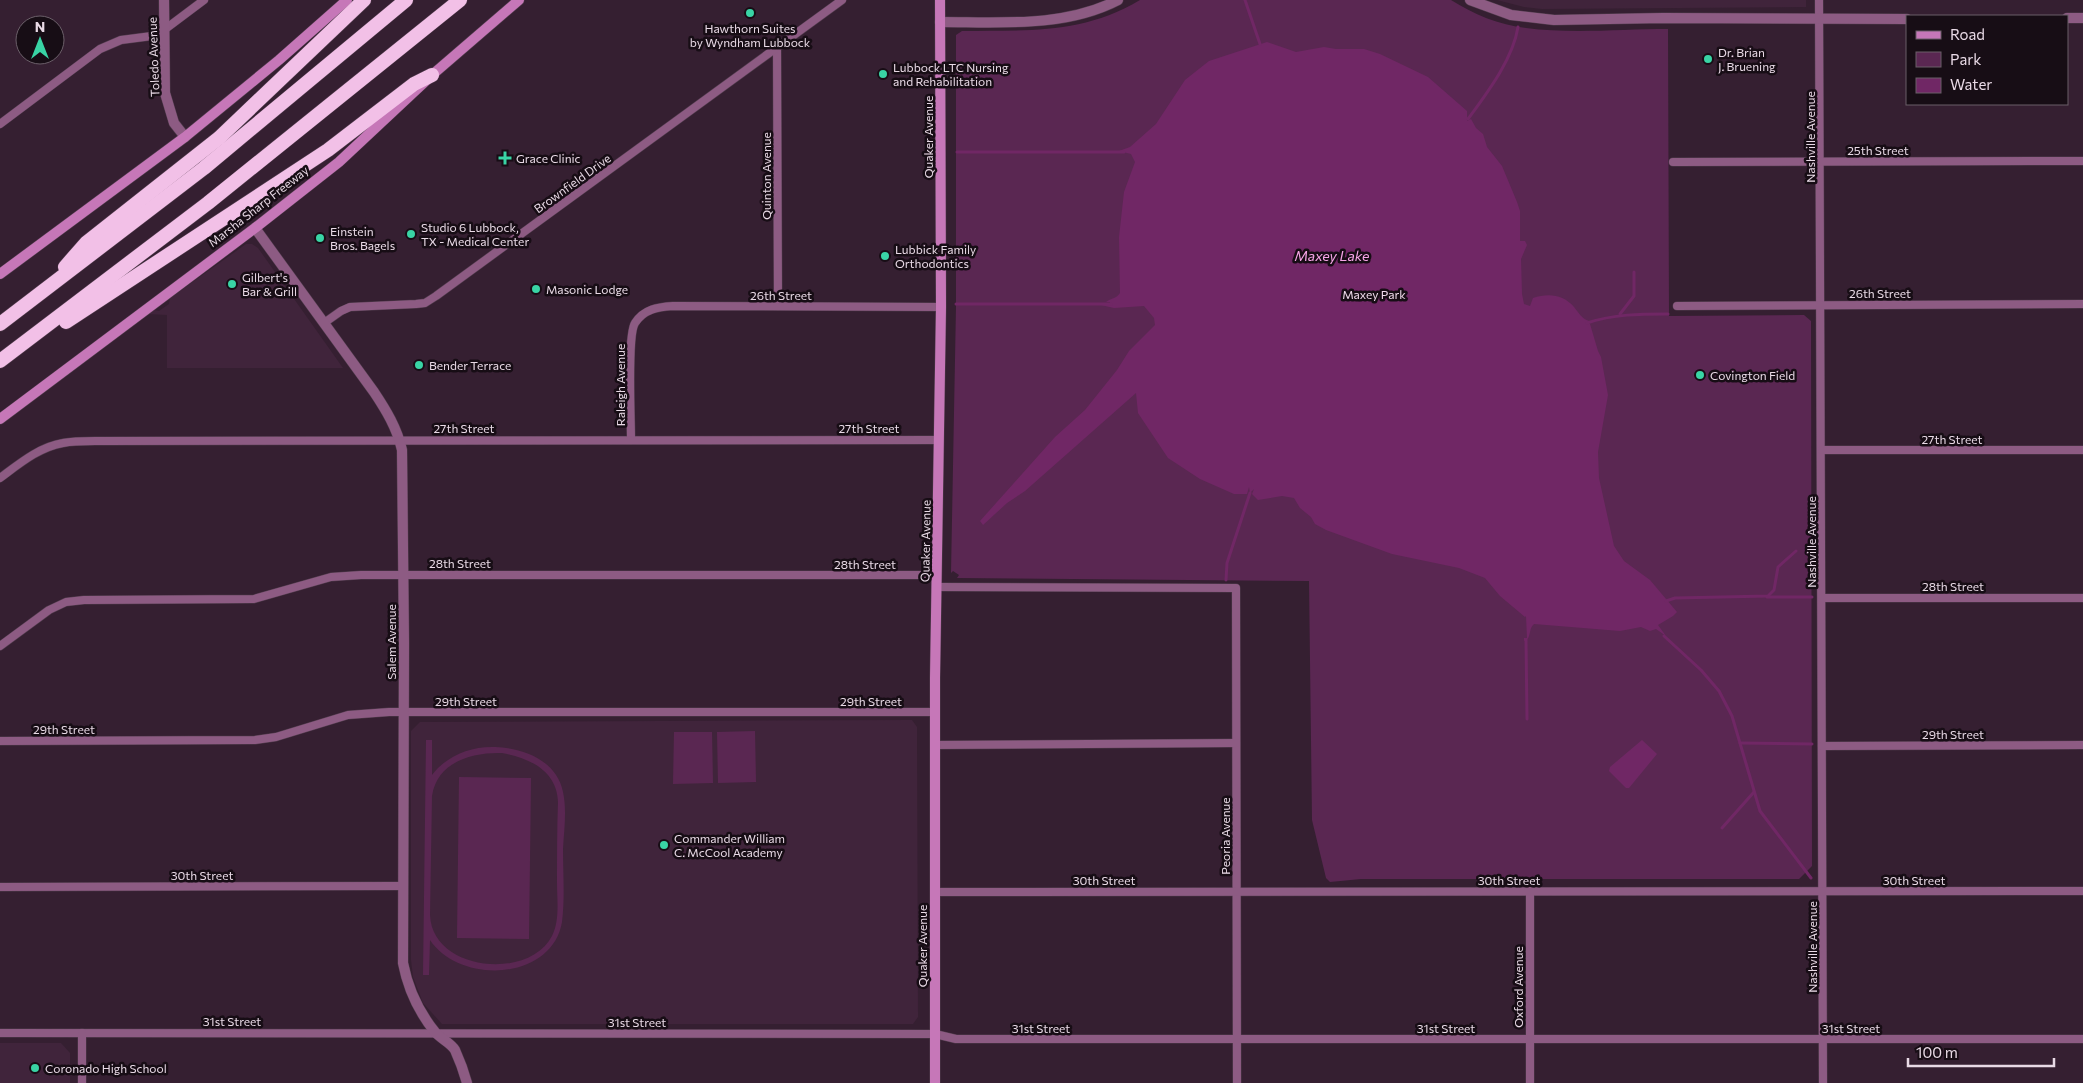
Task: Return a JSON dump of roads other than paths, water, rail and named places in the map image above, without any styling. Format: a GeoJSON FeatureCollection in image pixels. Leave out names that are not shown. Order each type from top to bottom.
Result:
{"type":"FeatureCollection","features":[{"type":"Feature","properties":{"kind":"highway"},"geometry":{"type":"LineString","coordinates":[[49,287],[86,243],[219,138],[364,0]]}},
{"type":"Feature","properties":{"kind":"highway"},"geometry":{"type":"LineString","coordinates":[[0,324],[204,168],[406,0]]}},
{"type":"Feature","properties":{"kind":"highway"},"geometry":{"type":"LineString","coordinates":[[0,363],[208,203],[460,0]]}},
{"type":"Feature","properties":{"kind":"highway"},"geometry":{"type":"LineString","coordinates":[[0,363],[328,150],[414,84],[432,75]]}},
{"type":"Feature","properties":{"kind":"main road"},"geometry":{"type":"LineString","coordinates":[[0,274],[185,137],[279,60],[346,0]]}},
{"type":"Feature","properties":{"kind":"main road","name":"Marsha Sharp Freeway"},"geometry":{"type":"LineString","coordinates":[[0,419],[255,228],[339,162],[432,75],[519,0]]}},
{"type":"Feature","properties":{"kind":"main road","name":"Quaker Avenue"},"geometry":{"type":"LineString","coordinates":[[935,1083],[935,712],[941,307],[940,0]]}},
{"type":"Feature","properties":{"kind":"street","name":"Toledo Avenue"},"geometry":{"type":"LineString","coordinates":[[164,0],[167,104],[174,123],[185,137]]}},
{"type":"Feature","properties":{"kind":"street"},"geometry":{"type":"LineString","coordinates":[[0,124],[100,49],[134,36],[152,36],[164,30],[204,0]]}},
{"type":"Feature","properties":{"kind":"street","name":"Brownfield Drive"},"geometry":{"type":"LineString","coordinates":[[324,323],[350,306],[425,303],[842,0]]}},
{"type":"Feature","properties":{"kind":"street"},"geometry":{"type":"LineString","coordinates":[[940,22],[1006,22],[1070,17],[1090,12],[1118,0]]}},
{"type":"Feature","properties":{"kind":"street"},"geometry":{"type":"LineString","coordinates":[[1470,0],[1494,10],[1531,19],[1906,18]]}},
{"type":"Feature","properties":{"kind":"street","name":"Nashville Avenue"},"geometry":{"type":"LineString","coordinates":[[1819,0],[1823,1083]]}},
{"type":"Feature","properties":{"kind":"street"},"geometry":{"type":"LineString","coordinates":[[2068,18],[2083,18]]}},
{"type":"Feature","properties":{"kind":"street","name":"Quinton Avenue"},"geometry":{"type":"LineString","coordinates":[[777,46],[778,306]]}},
{"type":"Feature","properties":{"kind":"street","name":"25th Street"},"geometry":{"type":"LineString","coordinates":[[1673,162],[2083,161]]}},
{"type":"Feature","properties":{"kind":"street","name":"Salem Avenue"},"geometry":{"type":"LineString","coordinates":[[255,228],[374,392],[390,418],[400,440],[402,450],[404,712],[403,963],[407,982],[426,1020],[454,1048],[467,1083]]}},
{"type":"Feature","properties":{"kind":"street","name":"26th Street"},"geometry":{"type":"LineString","coordinates":[[1677,306],[2083,304]]}},
{"type":"Feature","properties":{"kind":"street","name":"26th Street"},"geometry":{"type":"LineString","coordinates":[[632,331],[636,322],[646,312],[660,307],[941,307]]}},
{"type":"Feature","properties":{"kind":"street","name":"Raleigh Avenue"},"geometry":{"type":"LineString","coordinates":[[631,439],[632,331]]}},
{"type":"Feature","properties":{"kind":"street","name":"27th Street"},"geometry":{"type":"LineString","coordinates":[[0,478],[33,455],[50,446],[63,443],[95,441],[939,440]]}},
{"type":"Feature","properties":{"kind":"street","name":"27th Street"},"geometry":{"type":"LineString","coordinates":[[1822,450],[2083,450]]}},
{"type":"Feature","properties":{"kind":"street","name":"28th Street"},"geometry":{"type":"LineString","coordinates":[[0,646],[49,610],[66,602],[84,600],[254,599],[331,577],[403,575],[937,575]]}},
{"type":"Feature","properties":{"kind":"street","name":"Peoria Avenue"},"geometry":{"type":"LineString","coordinates":[[936,587],[1236,588],[1237,1083]]}},
{"type":"Feature","properties":{"kind":"street","name":"28th Street"},"geometry":{"type":"LineString","coordinates":[[1822,598],[2083,598]]}},
{"type":"Feature","properties":{"kind":"street","name":"29th Street"},"geometry":{"type":"LineString","coordinates":[[0,741],[248,741],[276,737],[348,715],[404,712],[935,712]]}},
{"type":"Feature","properties":{"kind":"street"},"geometry":{"type":"LineString","coordinates":[[935,745],[1236,743]]}},
{"type":"Feature","properties":{"kind":"street","name":"29th Street"},"geometry":{"type":"LineString","coordinates":[[1822,746],[2083,745]]}},
{"type":"Feature","properties":{"kind":"street","name":"30th Street"},"geometry":{"type":"LineString","coordinates":[[0,887],[403,886]]}},
{"type":"Feature","properties":{"kind":"street","name":"Oxford Avenue"},"geometry":{"type":"LineString","coordinates":[[1530,891],[1530,1083]]}},
{"type":"Feature","properties":{"kind":"street","name":"30th Street"},"geometry":{"type":"LineString","coordinates":[[935,892],[2083,892]]}},
{"type":"Feature","properties":{"kind":"street","name":"31st Street"},"geometry":{"type":"LineString","coordinates":[[0,1033],[934,1034],[956,1039],[2083,1039]]}},
{"type":"Feature","properties":{"kind":"street"},"geometry":{"type":"LineString","coordinates":[[82,1033],[82,1083]]}},
{"type":"Feature","properties":{"kind":"water","name":"Maxey Lake"},"geometry":{"type":"Polygon","coordinates":[[[1267,42],[1296,52],[1324,47],[1364,49],[1380,54],[1428,77],[1467,111],[1467,121],[1471,119],[1476,128],[1483,134],[1487,147],[1502,166],[1520,211],[1520,241],[1525,241],[1527,245],[1521,259],[1524,304],[1530,306],[1533,298],[1539,296],[1550,295],[1560,297],[1570,303],[1582,317],[1589,321],[1587,324],[1590,324],[1601,357],[1608,395],[1598,452],[1599,478],[1614,546],[1624,561],[1650,580],[1677,612],[1658,625],[1666,636],[1656,629],[1650,631],[1641,627],[1620,631],[1534,624],[1531,627],[1527,640],[1524,641],[1524,638],[1527,638],[1526,616],[1500,596],[1485,578],[1459,568],[1392,554],[1326,530],[1315,524],[1311,517],[1300,508],[1294,498],[1282,496],[1258,500],[1252,494],[1254,489],[1250,493],[1249,487],[1247,494],[1234,494],[1200,479],[1168,458],[1138,413],[1136,393],[1025,491],[1007,503],[983,525],[980,521],[1055,437],[1085,410],[1117,370],[1129,351],[1155,325],[1154,318],[1144,306],[1114,308],[1101,305],[1110,305],[1110,302],[1106,302],[1120,293],[1119,237],[1124,192],[1135,162],[1131,154],[1119,151],[1130,147],[1156,124],[1185,80],[1209,61],[1267,42]]]}},
{"type":"Feature","properties":{"kind":"water"},"geometry":{"type":"Polygon","coordinates":[[[1642,740],[1657,754],[1629,788],[1626,788],[1609,771],[1610,767],[1642,740]]]}},
{"type":"Feature","properties":{"kind":"waterway"},"geometry":{"type":"LineString","coordinates":[[1245,0],[1260,44]]}},
{"type":"Feature","properties":{"kind":"waterway"},"geometry":{"type":"LineString","coordinates":[[1468,119],[1491,87],[1505,63],[1511,51],[1518,27]]}},
{"type":"Feature","properties":{"kind":"waterway"},"geometry":{"type":"LineString","coordinates":[[957,152],[1124,152]]}},
{"type":"Feature","properties":{"kind":"waterway"},"geometry":{"type":"LineString","coordinates":[[1620,314],[1634,296],[1634,272]]}},
{"type":"Feature","properties":{"kind":"waterway"},"geometry":{"type":"LineString","coordinates":[[956,304],[1111,304]]}},
{"type":"Feature","properties":{"kind":"waterway"},"geometry":{"type":"LineString","coordinates":[[1587,323],[1617,316],[1668,314]]}},
{"type":"Feature","properties":{"kind":"waterway"},"geometry":{"type":"LineString","coordinates":[[1226,580],[1227,563],[1250,493]]}},
{"type":"Feature","properties":{"kind":"waterway"},"geometry":{"type":"LineString","coordinates":[[1666,601],[1675,598],[1768,596],[1774,590],[1778,567],[1796,551]]}},
{"type":"Feature","properties":{"kind":"waterway"},"geometry":{"type":"LineString","coordinates":[[1767,597],[1812,597]]}},
{"type":"Feature","properties":{"kind":"waterway"},"geometry":{"type":"LineString","coordinates":[[1664,636],[1701,670],[1719,691],[1732,716],[1760,811],[1811,878]]}},
{"type":"Feature","properties":{"kind":"waterway"},"geometry":{"type":"LineString","coordinates":[[1526,640],[1527,719]]}},
{"type":"Feature","properties":{"kind":"waterway"},"geometry":{"type":"LineString","coordinates":[[1740,743],[1812,744]]}},
{"type":"Feature","properties":{"kind":"waterway"},"geometry":{"type":"LineString","coordinates":[[1722,828],[1754,792]]}},
{"type":"Feature","properties":{"kind":"place","name":"Hawthorn Suites by Wyndham Lubbock"},"geometry":{"type":"Point","coordinates":[750,13]}},
{"type":"Feature","properties":{"kind":"place","name":"Dr. Brian J. Bruening"},"geometry":{"type":"Point","coordinates":[1708,59]}},
{"type":"Feature","properties":{"kind":"place","name":"Lubbock LTC Nursing and Rehabilitation"},"geometry":{"type":"Point","coordinates":[883,74]}},
{"type":"Feature","properties":{"kind":"place","name":"Grace Clinic"},"geometry":{"type":"Point","coordinates":[505,158]}},
{"type":"Feature","properties":{"kind":"place","name":"Studio 6 Lubbock, TX - Medical Center"},"geometry":{"type":"Point","coordinates":[411,234]}},
{"type":"Feature","properties":{"kind":"place","name":"Einstein Bros. Bagels"},"geometry":{"type":"Point","coordinates":[320,238]}},
{"type":"Feature","properties":{"kind":"place","name":"Lubbick Family Orthodontics"},"geometry":{"type":"Point","coordinates":[885,256]}},
{"type":"Feature","properties":{"kind":"place","name":"Gilbert's Bar & Grill"},"geometry":{"type":"Point","coordinates":[232,284]}},
{"type":"Feature","properties":{"kind":"place","name":"Masonic Lodge"},"geometry":{"type":"Point","coordinates":[536,289]}},
{"type":"Feature","properties":{"kind":"place","name":"Bender Terrace"},"geometry":{"type":"Point","coordinates":[419,365]}},
{"type":"Feature","properties":{"kind":"place","name":"Covington Field"},"geometry":{"type":"Point","coordinates":[1700,375]}},
{"type":"Feature","properties":{"kind":"place","name":"Commander William C. McCool Academy"},"geometry":{"type":"Point","coordinates":[664,845]}},
{"type":"Feature","properties":{"kind":"place","name":"Coronado High School"},"geometry":{"type":"Point","coordinates":[35,1068]}},
{"type":"Feature","properties":{"kind":"park label","name":"Maxey Park"},"geometry":{"type":"Point","coordinates":[1374,294]}}]}
